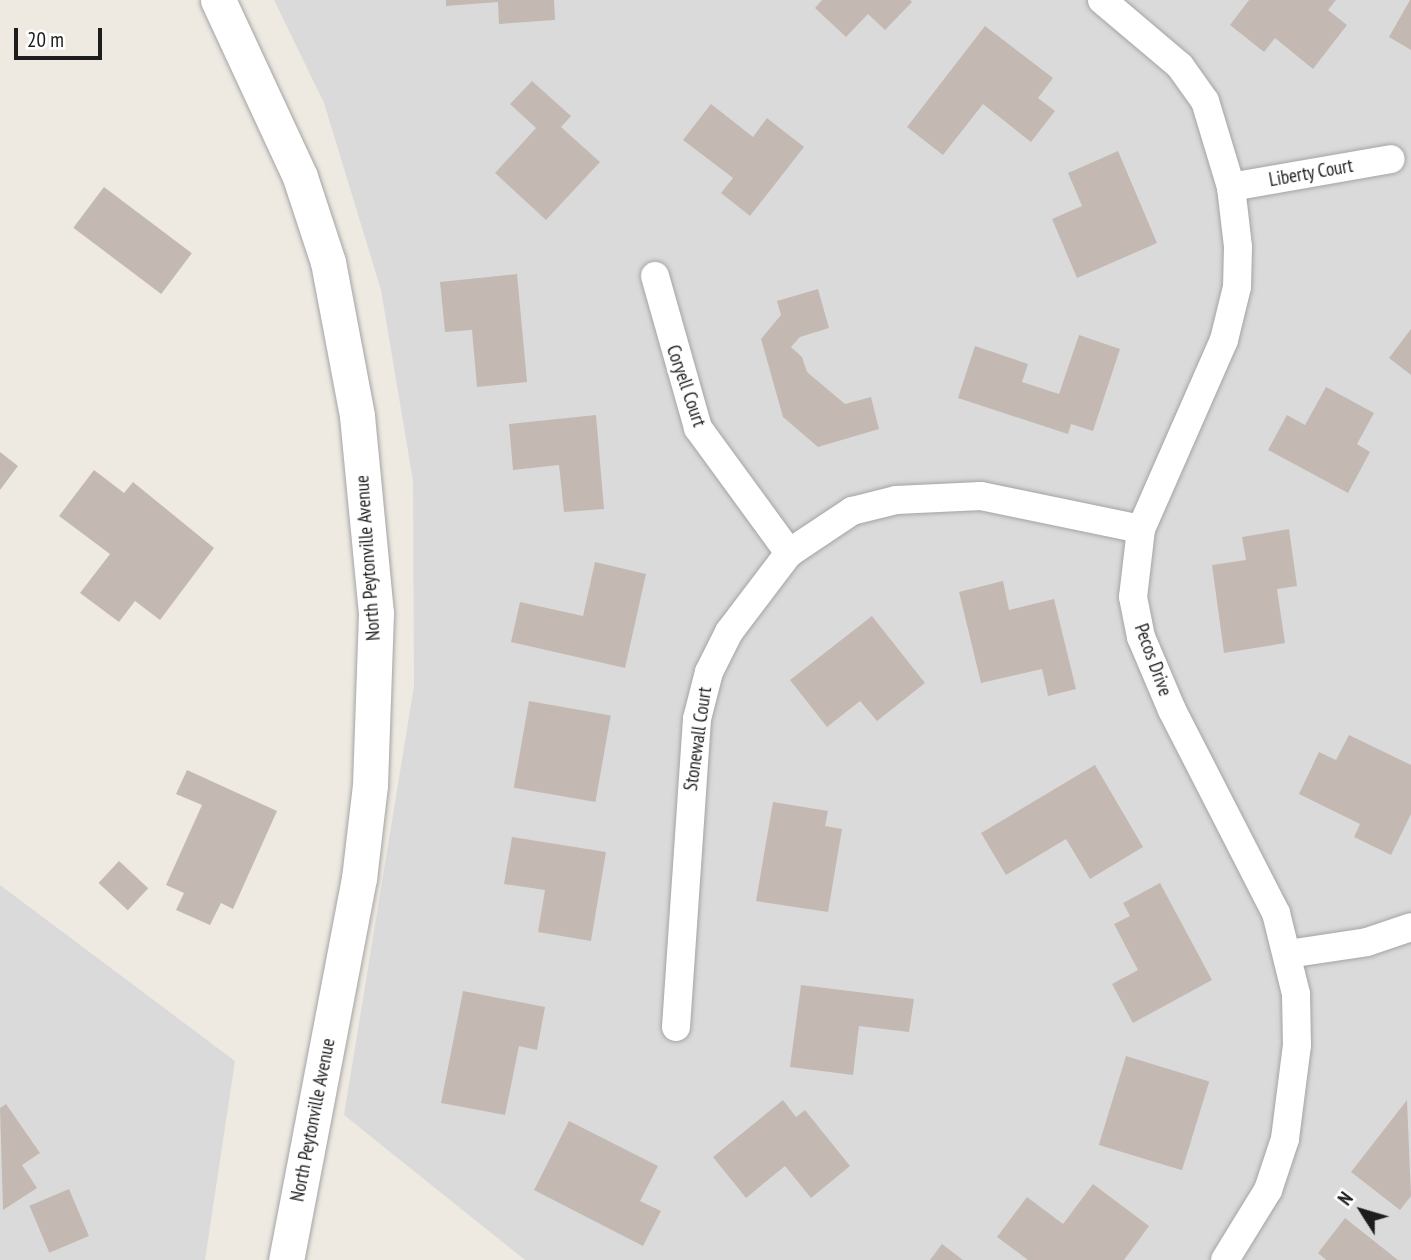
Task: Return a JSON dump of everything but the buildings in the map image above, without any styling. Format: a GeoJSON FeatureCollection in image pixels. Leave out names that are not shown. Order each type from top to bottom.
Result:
{"type":"FeatureCollection","features":[{"type":"Feature","properties":{"kind":"street","name":"North Peytonville Avenue"},"geometry":{"type":"LineString","coordinates":[[218,0],[295,164],[328,262],[357,416],[376,613],[370,785],[359,878],[286,1260]]}},
{"type":"Feature","properties":{"kind":"street","name":"Pecos Drive"},"geometry":{"type":"LineString","coordinates":[[1102,0],[1180,66],[1205,101],[1231,187],[1237,287],[1224,340],[1141,529],[1133,597],[1141,636],[1172,710],[1253,859],[1288,954],[1296,994],[1297,1045],[1285,1139],[1268,1190],[1225,1260]]}},
{"type":"Feature","properties":{"kind":"street","name":"Liberty Court"},"geometry":{"type":"LineString","coordinates":[[1231,187],[1391,159]]}},
{"type":"Feature","properties":{"kind":"street","name":"Coryell Court"},"geometry":{"type":"LineString","coordinates":[[655,276],[698,428],[789,553]]}},
{"type":"Feature","properties":{"kind":"street","name":"Stonewall Court"},"geometry":{"type":"LineString","coordinates":[[676,1027],[697,719],[709,672],[729,632],[789,553],[852,511],[896,500],[982,496],[1141,529]]}},
{"type":"Feature","properties":{"kind":"street"},"geometry":{"type":"LineString","coordinates":[[1288,954],[1367,942],[1411,927]]}},
{"type":"Feature","properties":{"kind":"shaded area"},"geometry":{"type":"Polygon","coordinates":[[[274,0],[1411,0],[1411,1260],[525,1260],[344,1115],[414,686],[413,481],[381,290],[324,103],[274,0]]]}},
{"type":"Feature","properties":{"kind":"shaded area"},"geometry":{"type":"Polygon","coordinates":[[[0,885],[235,1061],[205,1260],[0,1260],[0,885]]]}}]}
